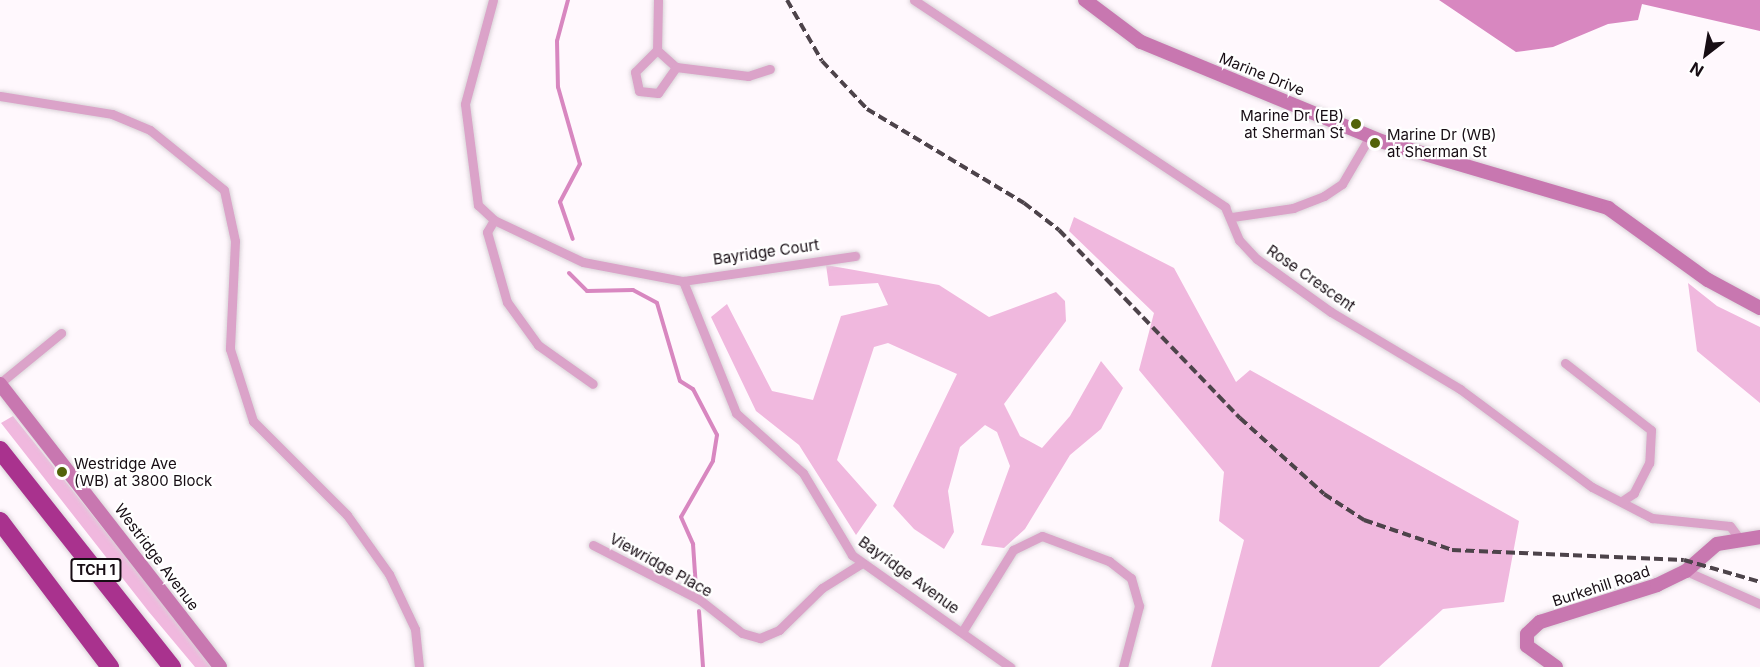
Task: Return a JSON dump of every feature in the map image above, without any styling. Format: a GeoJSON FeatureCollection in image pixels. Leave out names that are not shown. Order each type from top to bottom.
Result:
{"type":"FeatureCollection","features":[{"type":"Feature","properties":{"kind":"highway"},"geometry":{"type":"LineString","coordinates":[[0,442],[19,473]]}},
{"type":"Feature","properties":{"kind":"highway","name":"TCH 1"},"geometry":{"type":"LineString","coordinates":[[0,450],[172,667]]}},
{"type":"Feature","properties":{"kind":"highway","name":"TCH 1"},"geometry":{"type":"LineString","coordinates":[[0,520],[110,667]]}},
{"type":"Feature","properties":{"kind":"main road","name":"Marine Drive"},"geometry":{"type":"LineString","coordinates":[[1085,0],[1141,42],[1370,136],[1419,155],[1559,190],[1608,208],[1708,280],[1760,308]]}},
{"type":"Feature","properties":{"kind":"main road","name":"Westridge Avenue"},"geometry":{"type":"LineString","coordinates":[[0,383],[220,667]]}},
{"type":"Feature","properties":{"kind":"main road","name":"Burkehill Road"},"geometry":{"type":"LineString","coordinates":[[1556,667],[1527,646],[1527,634],[1540,622],[1640,592],[1686,571],[1710,547],[1739,538],[1760,537]]}},
{"type":"Feature","properties":{"kind":"street"},"geometry":{"type":"LineString","coordinates":[[493,0],[465,104],[471,179],[478,205],[494,220],[583,262],[682,280]]}},
{"type":"Feature","properties":{"kind":"street"},"geometry":{"type":"LineString","coordinates":[[658,0],[657,50],[635,72],[639,91],[658,93],[676,67]]}},
{"type":"Feature","properties":{"kind":"street","name":"Rose Crescent"},"geometry":{"type":"LineString","coordinates":[[914,0],[1225,207],[1232,217],[1239,240],[1257,259],[1331,312],[1460,389],[1592,488],[1652,518],[1730,526],[1739,538]]}},
{"type":"Feature","properties":{"kind":"street"},"geometry":{"type":"LineString","coordinates":[[657,50],[676,67],[748,75],[770,69]]}},
{"type":"Feature","properties":{"kind":"street"},"geometry":{"type":"LineString","coordinates":[[0,96],[112,114],[150,130],[224,190],[236,241],[230,349],[253,421],[347,515],[389,574],[415,629],[419,667]]}},
{"type":"Feature","properties":{"kind":"street"},"geometry":{"type":"LineString","coordinates":[[1232,217],[1293,208],[1324,196],[1342,184],[1370,136]]}},
{"type":"Feature","properties":{"kind":"street"},"geometry":{"type":"LineString","coordinates":[[494,220],[487,232],[507,302],[538,345],[593,384]]}},
{"type":"Feature","properties":{"kind":"street","name":"Bayridge Court"},"geometry":{"type":"LineString","coordinates":[[682,280],[855,256]]}},
{"type":"Feature","properties":{"kind":"street","name":"Bayridge Avenue"},"geometry":{"type":"LineString","coordinates":[[682,280],[736,413],[803,472],[844,546],[862,563],[1010,667]]}},
{"type":"Feature","properties":{"kind":"street","name":"Westridge Avenue"},"geometry":{"type":"LineString","coordinates":[[0,383],[61,333]]}},
{"type":"Feature","properties":{"kind":"street"},"geometry":{"type":"LineString","coordinates":[[1564,363],[1651,430],[1649,464],[1634,493],[1622,501]]}},
{"type":"Feature","properties":{"kind":"street"},"geometry":{"type":"LineString","coordinates":[[962,632],[1013,550],[1042,536],[1109,561],[1131,578],[1139,606],[1123,667]]}},
{"type":"Feature","properties":{"kind":"street","name":"Viewridge Place"},"geometry":{"type":"LineString","coordinates":[[593,545],[700,600],[742,633],[760,638],[779,630],[822,588],[862,563]]}},
{"type":"Feature","properties":{"kind":"street"},"geometry":{"type":"LineString","coordinates":[[1686,571],[1760,604]]}},
{"type":"Feature","properties":{"kind":"shaded area"},"geometry":{"type":"Polygon","coordinates":[[[1439,0],[1760,0],[1760,31],[1642,4],[1638,20],[1608,24],[1553,47],[1516,52],[1439,0]]]}},
{"type":"Feature","properties":{"kind":"shaded area"},"geometry":{"type":"Polygon","coordinates":[[[1074,217],[1174,268],[1236,382],[1250,370],[1519,521],[1504,602],[1443,609],[1379,667],[1211,667],[1244,540],[1219,521],[1224,472],[1139,370],[1154,313],[1069,231],[1074,217]]]}},
{"type":"Feature","properties":{"kind":"shaded area"},"geometry":{"type":"Polygon","coordinates":[[[826,265],[939,285],[989,317],[1056,292],[1065,301],[1066,321],[1004,404],[1020,436],[1042,448],[1070,416],[1101,361],[1123,388],[1101,429],[1070,455],[1025,529],[1004,548],[981,545],[1010,466],[997,432],[985,425],[960,447],[948,491],[954,532],[944,549],[914,529],[893,506],[957,374],[888,343],[874,347],[837,460],[877,505],[856,535],[799,445],[756,411],[711,317],[727,304],[772,391],[813,400],[841,316],[888,305],[878,283],[829,286],[826,265]]]}},
{"type":"Feature","properties":{"kind":"shaded area"},"geometry":{"type":"Polygon","coordinates":[[[1688,283],[1717,306],[1760,327],[1760,403],[1697,351],[1688,283]]]}},
{"type":"Feature","properties":{"kind":"shaded area"},"geometry":{"type":"Polygon","coordinates":[[[13,416],[215,667],[195,667],[149,612],[1,423],[13,416]]]}},
{"type":"Feature","properties":{"kind":"waterway"},"geometry":{"type":"LineString","coordinates":[[568,0],[557,41],[558,87],[580,164],[560,202],[573,239]]}},
{"type":"Feature","properties":{"kind":"waterway"},"geometry":{"type":"LineString","coordinates":[[569,273],[587,291],[633,290],[657,303],[680,381],[693,389],[717,435],[713,461],[681,517],[693,544],[696,588]]}},
{"type":"Feature","properties":{"kind":"waterway"},"geometry":{"type":"LineString","coordinates":[[699,611],[703,667]]}},
{"type":"Feature","properties":{"kind":"railway"},"geometry":{"type":"LineString","coordinates":[[787,0],[822,61],[867,109],[1024,203],[1059,230],[1240,418],[1324,494],[1364,520],[1452,550],[1684,560],[1760,582]]}},
{"type":"Feature","properties":{"kind":"place","name":"Marine Dr (EB) at Sherman St"},"geometry":{"type":"Point","coordinates":[1356,124]}},
{"type":"Feature","properties":{"kind":"place","name":"Marine Dr (WB) at Sherman St"},"geometry":{"type":"Point","coordinates":[1375,143]}},
{"type":"Feature","properties":{"kind":"place","name":"Westridge Ave (WB) at 3800 Block"},"geometry":{"type":"Point","coordinates":[62,472]}}]}
